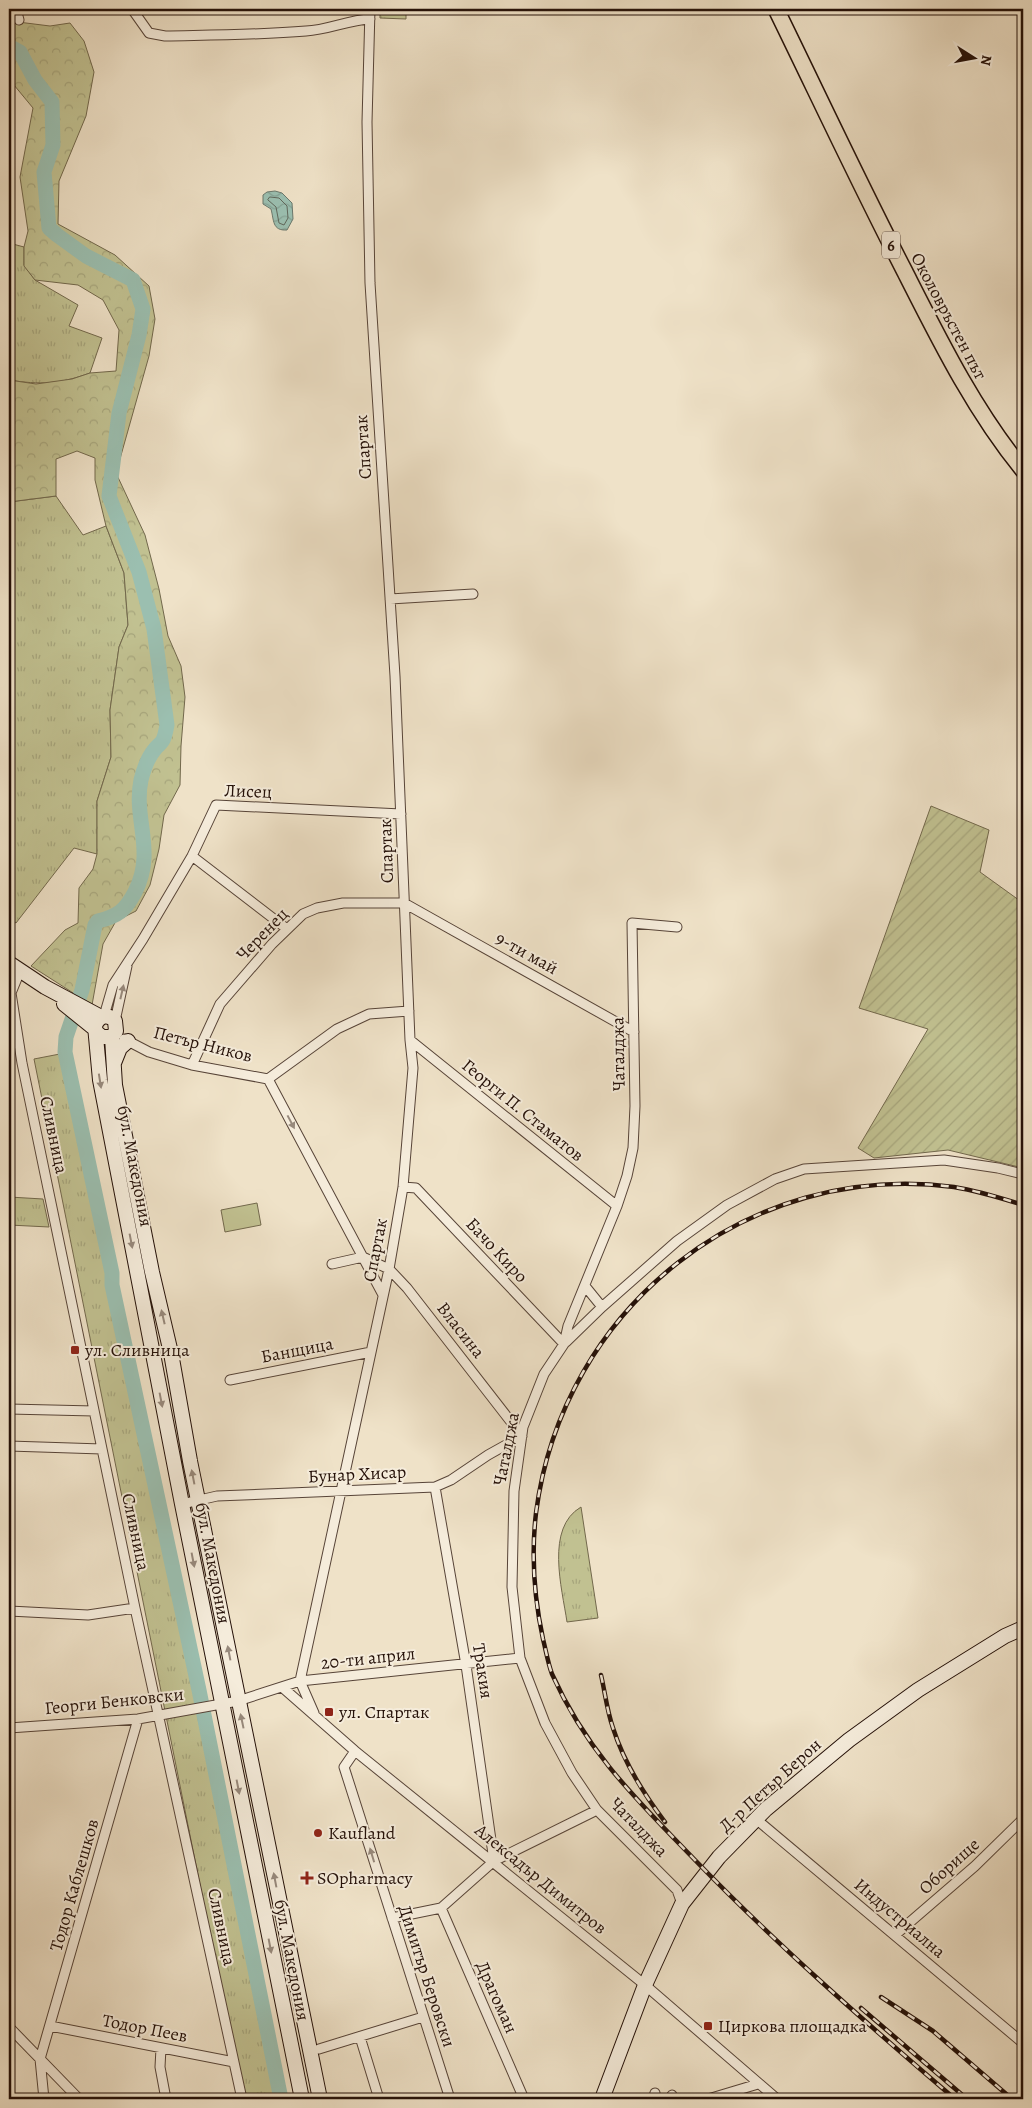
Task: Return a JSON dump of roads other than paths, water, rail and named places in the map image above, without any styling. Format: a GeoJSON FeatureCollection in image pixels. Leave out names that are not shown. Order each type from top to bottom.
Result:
{"type":"FeatureCollection","features":[{"type":"Feature","properties":{"kind":"main road","name":"Околовръстен път"},"geometry":{"type":"LineString","coordinates":[[776,9],[884,231],[946,353],[973,401],[1023,470]]}},
{"type":"Feature","properties":{"kind":"street"},"geometry":{"type":"LineString","coordinates":[[16,9],[19,20]]}},
{"type":"Feature","properties":{"kind":"street"},"geometry":{"type":"LineString","coordinates":[[132,9],[149,34],[165,36],[308,31],[333,27],[356,20],[370,19]]}},
{"type":"Feature","properties":{"kind":"street","name":"Спартак"},"geometry":{"type":"LineString","coordinates":[[300,1681],[389,1269],[404,1187],[413,1068],[408,1011],[401,814],[390,599],[370,283],[367,122],[370,9]]}},
{"type":"Feature","properties":{"kind":"street"},"geometry":{"type":"LineString","coordinates":[[390,599],[473,594]]}},
{"type":"Feature","properties":{"kind":"street","name":"Лисец"},"geometry":{"type":"LineString","coordinates":[[107,1026],[128,964],[192,856],[216,805],[401,814]]}},
{"type":"Feature","properties":{"kind":"street"},"geometry":{"type":"LineString","coordinates":[[192,856],[287,929]]}},
{"type":"Feature","properties":{"kind":"street","name":"Черенец"},"geometry":{"type":"LineString","coordinates":[[192,1064],[220,1004],[287,929],[303,914],[317,908],[343,903],[404,903]]}},
{"type":"Feature","properties":{"kind":"street","name":"9-ти май"},"geometry":{"type":"LineString","coordinates":[[404,903],[634,1032]]}},
{"type":"Feature","properties":{"kind":"street","name":"Чаталджа"},"geometry":{"type":"LineString","coordinates":[[677,926],[632,923],[635,1106],[633,1148],[627,1176],[617,1206],[568,1326],[564,1344],[544,1374],[523,1427],[514,1491],[512,1587],[520,1658],[545,1723],[572,1773],[597,1810],[677,1890],[682,1904]]}},
{"type":"Feature","properties":{"kind":"street"},"geometry":{"type":"LineString","coordinates":[[14,967],[82,1013],[107,1026]]}},
{"type":"Feature","properties":{"kind":"street","name":"Сливница"},"geometry":{"type":"LineString","coordinates":[[14,967],[11,993],[19,1046],[135,1608],[242,2099]]}},
{"type":"Feature","properties":{"kind":"street"},"geometry":{"type":"LineString","coordinates":[[383,1295],[268,1078],[337,1029],[369,1014],[408,1011]]}},
{"type":"Feature","properties":{"kind":"street","name":"Петър Ников"},"geometry":{"type":"LineString","coordinates":[[107,1026],[149,1052],[192,1064],[268,1078]]}},
{"type":"Feature","properties":{"kind":"street","name":"бул. Македония"},"geometry":{"type":"LineString","coordinates":[[107,1026],[114,1064],[115,1085],[152,1272],[171,1352],[238,1701],[320,2099]]}},
{"type":"Feature","properties":{"kind":"street","name":"бул. Македония"},"geometry":{"type":"LineString","coordinates":[[107,1026],[100,1080],[182,1504],[218,1705],[302,2099]]}},
{"type":"Feature","properties":{"kind":"street","name":"Георги П. Стаматов"},"geometry":{"type":"LineString","coordinates":[[410,1040],[617,1206]]}},
{"type":"Feature","properties":{"kind":"street"},"geometry":{"type":"LineString","coordinates":[[114,1064],[120,1048],[130,1042]]}},
{"type":"Feature","properties":{"kind":"street"},"geometry":{"type":"LineString","coordinates":[[564,1344],[602,1307],[677,1241],[727,1205],[775,1178],[804,1169],[944,1160],[998,1168],[1023,1174]]}},
{"type":"Feature","properties":{"kind":"street","name":"Бачо Киро"},"geometry":{"type":"LineString","coordinates":[[404,1187],[416,1188],[564,1344]]}},
{"type":"Feature","properties":{"kind":"street"},"geometry":{"type":"LineString","coordinates":[[332,1264],[364,1257]]}},
{"type":"Feature","properties":{"kind":"street","name":"Власина"},"geometry":{"type":"LineString","coordinates":[[364,1257],[389,1269],[407,1288],[522,1436]]}},
{"type":"Feature","properties":{"kind":"street"},"geometry":{"type":"LineString","coordinates":[[585,1286],[602,1307]]}},
{"type":"Feature","properties":{"kind":"street","name":"Банщица"},"geometry":{"type":"LineString","coordinates":[[230,1380],[370,1352]]}},
{"type":"Feature","properties":{"kind":"street"},"geometry":{"type":"LineString","coordinates":[[9,1408],[94,1411]]}},
{"type":"Feature","properties":{"kind":"street","name":"Бунар Хисар"},"geometry":{"type":"LineString","coordinates":[[182,1504],[217,1496],[435,1487],[451,1480],[488,1455],[522,1436]]}},
{"type":"Feature","properties":{"kind":"street"},"geometry":{"type":"LineString","coordinates":[[9,1446],[102,1449]]}},
{"type":"Feature","properties":{"kind":"street","name":"Тракия"},"geometry":{"type":"LineString","coordinates":[[435,1487],[466,1665],[494,1862]]}},
{"type":"Feature","properties":{"kind":"street"},"geometry":{"type":"LineString","coordinates":[[9,1611],[88,1615],[135,1608]]}},
{"type":"Feature","properties":{"kind":"street","name":"Д-р Петър Берон"},"geometry":{"type":"LineString","coordinates":[[602,2099],[645,1985],[682,1904],[719,1857],[756,1819],[849,1740],[916,1692],[1005,1636],[1023,1628]]}},
{"type":"Feature","properties":{"kind":"street","name":"20-ти април"},"geometry":{"type":"LineString","coordinates":[[218,1705],[238,1701],[300,1681],[520,1658]]}},
{"type":"Feature","properties":{"kind":"street"},"geometry":{"type":"LineString","coordinates":[[300,1681],[315,1716]]}},
{"type":"Feature","properties":{"kind":"street","name":"Алексадър Димитров"},"geometry":{"type":"LineString","coordinates":[[282,1687],[355,1751],[645,1985],[777,2099]]}},
{"type":"Feature","properties":{"kind":"street","name":"Георги Бенковски"},"geometry":{"type":"LineString","coordinates":[[9,1728],[138,1719],[218,1705]]}},
{"type":"Feature","properties":{"kind":"street","name":"Тодор Каблешков"},"geometry":{"type":"LineString","coordinates":[[40,2059],[138,1719]]}},
{"type":"Feature","properties":{"kind":"street","name":"Димитър Беровски"},"geometry":{"type":"LineString","coordinates":[[355,1751],[344,1767],[450,2099]]}},
{"type":"Feature","properties":{"kind":"street"},"geometry":{"type":"LineString","coordinates":[[392,1918],[441,1908],[494,1862],[597,1810]]}},
{"type":"Feature","properties":{"kind":"street","name":"Индустриална"},"geometry":{"type":"LineString","coordinates":[[756,1819],[1023,2042]]}},
{"type":"Feature","properties":{"kind":"street","name":"Оборище"},"geometry":{"type":"LineString","coordinates":[[895,1935],[975,1866],[1023,1819]]}},
{"type":"Feature","properties":{"kind":"street","name":"Драгоман"},"geometry":{"type":"LineString","coordinates":[[441,1908],[524,2099]]}},
{"type":"Feature","properties":{"kind":"street"},"geometry":{"type":"LineString","coordinates":[[319,2049],[423,2017]]}},
{"type":"Feature","properties":{"kind":"street"},"geometry":{"type":"LineString","coordinates":[[9,2026],[79,2099]]}},
{"type":"Feature","properties":{"kind":"street","name":"Тодор Пеев"},"geometry":{"type":"LineString","coordinates":[[50,2026],[234,2062]]}},
{"type":"Feature","properties":{"kind":"street"},"geometry":{"type":"LineString","coordinates":[[360,2036],[378,2099]]}},
{"type":"Feature","properties":{"kind":"street"},"geometry":{"type":"LineString","coordinates":[[160,2048],[160,2067],[166,2099]]}},
{"type":"Feature","properties":{"kind":"street"},"geometry":{"type":"LineString","coordinates":[[40,2059],[44,2099]]}},
{"type":"Feature","properties":{"kind":"street"},"geometry":{"type":"LineString","coordinates":[[708,2099],[758,2084]]}},
{"type":"Feature","properties":{"kind":"water"},"geometry":{"type":"Polygon","coordinates":[[[275,191],[282,193],[292,203],[293,219],[287,230],[276,227],[271,209],[263,204],[263,195],[267,192],[275,191]]]}},
{"type":"Feature","properties":{"kind":"waterway"},"geometry":{"type":"LineString","coordinates":[[9,46],[20,52],[35,80],[52,102],[53,145],[44,172],[49,228],[86,256],[133,280],[143,309],[139,335],[119,413],[109,496],[139,572],[154,629],[167,725],[163,740],[148,759],[141,780],[139,794],[144,849],[141,877],[128,904],[116,915],[98,921],[95,925],[82,990],[66,1037],[65,1052],[112,1273],[112,1285],[199,1690],[281,2099]]}},
{"type":"Feature","properties":{"kind":"railway"},"geometry":{"type":"LineString","coordinates":[[955,2099],[854,2012],[725,1891],[652,1816],[597,1751],[566,1702],[549,1666],[536,1592],[534,1529],[553,1439],[583,1372],[625,1313],[678,1263],[738,1224],[805,1198],[878,1185],[954,1187],[1023,1205]]}},
{"type":"Feature","properties":{"kind":"railway"},"geometry":{"type":"LineString","coordinates":[[601,1675],[617,1741],[642,1789],[665,1822]]}},
{"type":"Feature","properties":{"kind":"railway"},"geometry":{"type":"LineString","coordinates":[[881,1997],[933,2031],[1012,2099]]}},
{"type":"Feature","properties":{"kind":"railway"},"geometry":{"type":"LineString","coordinates":[[861,2008],[967,2099]]}},
{"type":"Feature","properties":{"kind":"place","name":"ул. Сливница"},"geometry":{"type":"Point","coordinates":[75,1350]}},
{"type":"Feature","properties":{"kind":"place","name":"ул. Спартак"},"geometry":{"type":"Point","coordinates":[329,1712]}},
{"type":"Feature","properties":{"kind":"place","name":"Kaufland"},"geometry":{"type":"Point","coordinates":[318,1833]}},
{"type":"Feature","properties":{"kind":"place","name":"SOpharmacy"},"geometry":{"type":"Point","coordinates":[307,1878]}},
{"type":"Feature","properties":{"kind":"place","name":"Циркова площадка"},"geometry":{"type":"Point","coordinates":[708,2026]}}]}
